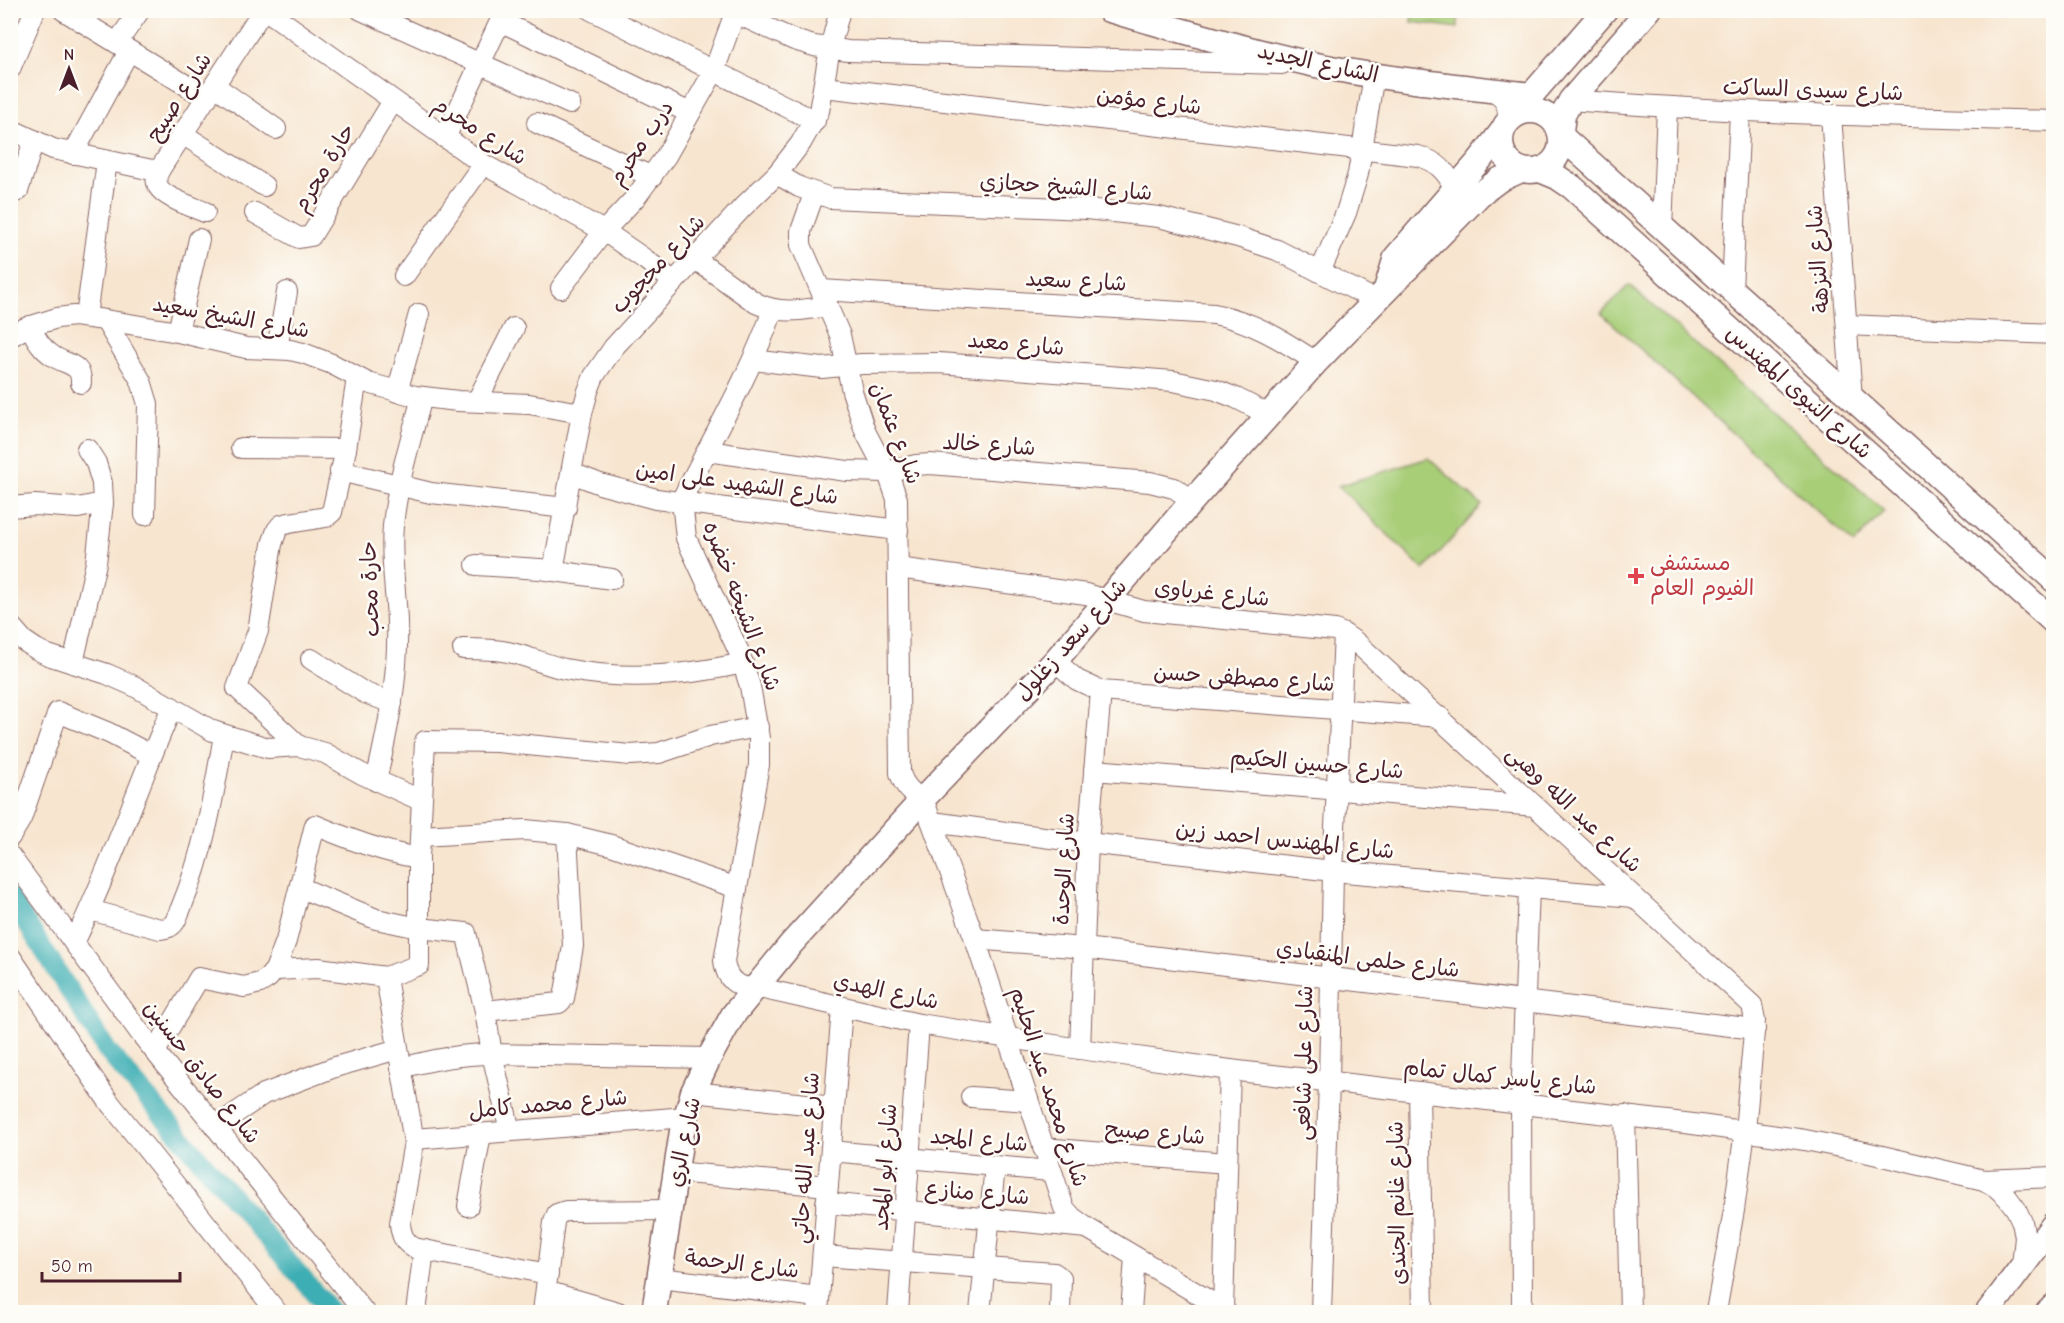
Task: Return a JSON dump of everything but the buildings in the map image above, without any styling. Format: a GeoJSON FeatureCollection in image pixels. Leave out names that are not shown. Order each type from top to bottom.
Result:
{"type":"FeatureCollection","features":[{"type":"Feature","properties":{"kind":"main road","name":"الشارع الجديد"},"geometry":{"type":"LineString","coordinates":[[1109,10],[1317,65],[1374,75],[1532,95]]}},
{"type":"Feature","properties":{"kind":"main road","name":"شارع سعد زغلول"},"geometry":{"type":"LineString","coordinates":[[1382,296],[1396,257],[1605,10]]}},
{"type":"Feature","properties":{"kind":"main road"},"geometry":{"type":"LineString","coordinates":[[1561,134],[1552,118],[1529,110],[1508,122],[1501,139],[1502,149],[1512,165],[1530,170],[1548,167],[1559,154],[1563,115],[1571,100],[1649,10]]}},
{"type":"Feature","properties":{"kind":"main road","name":"شارع النبوى المهندس"},"geometry":{"type":"LineString","coordinates":[[1561,134],[1662,229],[2054,580]]}},
{"type":"Feature","properties":{"kind":"main road","name":"شارع سعد زغلول"},"geometry":{"type":"LineString","coordinates":[[755,987],[923,799],[1055,661],[1193,500],[1316,362],[1479,195],[1499,180],[1530,170]]}},
{"type":"Feature","properties":{"kind":"main road","name":"شارع النبوى المهندس"},"geometry":{"type":"LineString","coordinates":[[1530,170],[1557,177],[1572,188],[2054,622]]}},
{"type":"Feature","properties":{"kind":"main road"},"geometry":{"type":"LineString","coordinates":[[1675,280],[1695,258]]}},
{"type":"Feature","properties":{"kind":"main road"},"geometry":{"type":"LineString","coordinates":[[1705,307],[1728,288]]}},
{"type":"Feature","properties":{"kind":"main road"},"geometry":{"type":"LineString","coordinates":[[1988,563],[2012,543]]}},
{"type":"Feature","properties":{"kind":"main road","name":"شارع الري"},"geometry":{"type":"LineString","coordinates":[[654,1312],[675,1172],[693,1092],[734,1015],[755,987]]}},
{"type":"Feature","properties":{"kind":"main road"},"geometry":{"type":"LineString","coordinates":[[1988,1312],[2054,1224]]}},
{"type":"Feature","properties":{"kind":"main road"},"geometry":{"type":"LineString","coordinates":[[2048,1312],[2054,1306]]}},
{"type":"Feature","properties":{"kind":"street"},"geometry":{"type":"LineString","coordinates":[[10,69],[35,10]]}},
{"type":"Feature","properties":{"kind":"street"},"geometry":{"type":"LineString","coordinates":[[63,10],[123,47],[211,92],[276,129]]}},
{"type":"Feature","properties":{"kind":"street"},"geometry":{"type":"LineString","coordinates":[[73,154],[140,10]]}},
{"type":"Feature","properties":{"kind":"street","name":"شارع صبيح"},"geometry":{"type":"LineString","coordinates":[[10,129],[53,149],[152,170],[160,169],[264,10]]}},
{"type":"Feature","properties":{"kind":"street","name":"شارع محرم"},"geometry":{"type":"LineString","coordinates":[[264,10],[483,164],[604,231],[674,282]]}},
{"type":"Feature","properties":{"kind":"street"},"geometry":{"type":"LineString","coordinates":[[361,10],[570,104]]}},
{"type":"Feature","properties":{"kind":"street"},"geometry":{"type":"LineString","coordinates":[[591,10],[815,121]]}},
{"type":"Feature","properties":{"kind":"street","name":"شارع محجوب"},"geometry":{"type":"LineString","coordinates":[[553,571],[582,413],[588,391],[603,361],[743,207],[777,174],[801,143],[815,121],[822,98],[830,48],[840,10]]}},
{"type":"Feature","properties":{"kind":"street"},"geometry":{"type":"LineString","coordinates":[[733,11],[794,40],[848,51],[1317,65]]}},
{"type":"Feature","properties":{"kind":"street","name":"درب محرم"},"geometry":{"type":"LineString","coordinates":[[561,288],[604,231],[652,177],[714,71],[733,11]]}},
{"type":"Feature","properties":{"kind":"street"},"geometry":{"type":"LineString","coordinates":[[445,138],[502,14],[690,113]]}},
{"type":"Feature","properties":{"kind":"street"},"geometry":{"type":"LineString","coordinates":[[1320,272],[1346,213],[1363,150],[1374,75]]}},
{"type":"Feature","properties":{"kind":"street","name":"شارع مؤمن"},"geometry":{"type":"LineString","coordinates":[[824,87],[1425,158],[1439,165],[1454,188]]}},
{"type":"Feature","properties":{"kind":"street"},"geometry":{"type":"LineString","coordinates":[[1487,90],[1500,95],[1505,101],[1509,115],[1508,122]]}},
{"type":"Feature","properties":{"kind":"street","name":"شارع سيدى الساكت"},"geometry":{"type":"LineString","coordinates":[[1571,100],[1667,108],[1831,116],[2054,121]]}},
{"type":"Feature","properties":{"kind":"street","name":"حارة محرم"},"geometry":{"type":"LineString","coordinates":[[255,213],[299,238],[311,236],[393,101]]}},
{"type":"Feature","properties":{"kind":"street"},"geometry":{"type":"LineString","coordinates":[[1662,229],[1667,108]]}},
{"type":"Feature","properties":{"kind":"street"},"geometry":{"type":"LineString","coordinates":[[1728,288],[1740,111]]}},
{"type":"Feature","properties":{"kind":"street","name":"شارع النزهة"},"geometry":{"type":"LineString","coordinates":[[1831,116],[1852,399]]}},
{"type":"Feature","properties":{"kind":"street"},"geometry":{"type":"LineString","coordinates":[[537,123],[652,177]]}},
{"type":"Feature","properties":{"kind":"street"},"geometry":{"type":"LineString","coordinates":[[184,135],[264,186]]}},
{"type":"Feature","properties":{"kind":"street"},"geometry":{"type":"LineString","coordinates":[[10,193],[18,190],[34,140]]}},
{"type":"Feature","properties":{"kind":"street"},"geometry":{"type":"LineString","coordinates":[[107,161],[96,318],[141,381],[148,404],[145,515]]}},
{"type":"Feature","properties":{"kind":"street"},"geometry":{"type":"LineString","coordinates":[[404,276],[483,164]]}},
{"type":"Feature","properties":{"kind":"street"},"geometry":{"type":"LineString","coordinates":[[160,169],[156,183],[162,192],[205,212]]}},
{"type":"Feature","properties":{"kind":"street","name":"شارع الشيخ حجازي"},"geometry":{"type":"LineString","coordinates":[[777,174],[787,182],[814,194],[847,200],[1086,209],[1159,217],[1238,237],[1277,250],[1320,272],[1382,296]]}},
{"type":"Feature","properties":{"kind":"street","name":"شارع عثمان"},"geometry":{"type":"LineString","coordinates":[[814,194],[800,236],[801,245],[840,335],[861,421],[897,499],[900,773],[907,788],[923,799]]}},
{"type":"Feature","properties":{"kind":"street"},"geometry":{"type":"LineString","coordinates":[[178,332],[199,239]]}},
{"type":"Feature","properties":{"kind":"street"},"geometry":{"type":"LineString","coordinates":[[695,259],[756,303],[773,310]]}},
{"type":"Feature","properties":{"kind":"street"},"geometry":{"type":"LineString","coordinates":[[277,349],[287,292]]}},
{"type":"Feature","properties":{"kind":"street","name":"شارع سعيد"},"geometry":{"type":"LineString","coordinates":[[773,310],[791,312],[825,298],[1214,314],[1246,321],[1316,362]]}},
{"type":"Feature","properties":{"kind":"street","name":"شارع الشيخه خضره"},"geometry":{"type":"LineString","coordinates":[[755,987],[742,987],[736,984],[728,975],[724,961],[759,765],[758,727],[743,663],[688,544],[683,525],[684,495],[753,360],[773,310]]}},
{"type":"Feature","properties":{"kind":"street"},"geometry":{"type":"LineString","coordinates":[[397,392],[419,314]]}},
{"type":"Feature","properties":{"kind":"street","name":"شارع الشيخ سعيد"},"geometry":{"type":"LineString","coordinates":[[10,337],[30,326],[57,318],[96,318],[178,332],[246,348],[290,350],[316,357],[357,378],[397,392],[422,397],[530,404],[582,413]]}},
{"type":"Feature","properties":{"kind":"street"},"geometry":{"type":"LineString","coordinates":[[1847,325],[2054,334]]}},
{"type":"Feature","properties":{"kind":"street"},"geometry":{"type":"LineString","coordinates":[[30,326],[45,350],[77,368],[81,383]]}},
{"type":"Feature","properties":{"kind":"street"},"geometry":{"type":"LineString","coordinates":[[477,401],[514,328]]}},
{"type":"Feature","properties":{"kind":"street","name":"شارع معبد"},"geometry":{"type":"LineString","coordinates":[[753,360],[822,368],[862,364],[939,363],[1173,381],[1216,390],[1269,415]]}},
{"type":"Feature","properties":{"kind":"street"},"geometry":{"type":"LineString","coordinates":[[299,746],[237,688],[258,631],[272,544],[277,530],[281,525],[326,517],[332,512],[346,448],[357,378]]}},
{"type":"Feature","properties":{"kind":"street","name":"حارة محب"},"geometry":{"type":"LineString","coordinates":[[376,781],[392,703],[397,624],[392,548],[396,506],[422,397]]}},
{"type":"Feature","properties":{"kind":"street"},"geometry":{"type":"LineString","coordinates":[[241,448],[346,448]]}},
{"type":"Feature","properties":{"kind":"street"},"geometry":{"type":"LineString","coordinates":[[73,663],[96,563],[103,503],[102,483],[96,463],[87,449]]}},
{"type":"Feature","properties":{"kind":"street","name":"شارع خالد"},"geometry":{"type":"LineString","coordinates":[[707,451],[847,471],[886,472],[916,465],[930,465],[1150,482],[1174,489],[1193,500]]}},
{"type":"Feature","properties":{"kind":"street"},"geometry":{"type":"LineString","coordinates":[[340,471],[441,494],[566,508]]}},
{"type":"Feature","properties":{"kind":"street","name":"شارع الشهيد على امين"},"geometry":{"type":"LineString","coordinates":[[572,473],[629,493],[898,530]]}},
{"type":"Feature","properties":{"kind":"street"},"geometry":{"type":"LineString","coordinates":[[10,507],[36,505],[78,508],[103,503]]}},
{"type":"Feature","properties":{"kind":"street"},"geometry":{"type":"LineString","coordinates":[[476,565],[553,571],[612,579]]}},
{"type":"Feature","properties":{"kind":"street","name":"شارع غرباوى"},"geometry":{"type":"LineString","coordinates":[[898,567],[1070,592],[1144,611],[1323,628],[1344,634]]}},
{"type":"Feature","properties":{"kind":"street"},"geometry":{"type":"LineString","coordinates":[[10,625],[24,641],[48,656],[125,682],[199,724],[224,735],[267,748],[299,746],[326,753],[376,781],[420,800]]}},
{"type":"Feature","properties":{"kind":"street","name":"شارع على شافعى"},"geometry":{"type":"LineString","coordinates":[[1321,1312],[1333,871],[1344,634]]}},
{"type":"Feature","properties":{"kind":"street","name":"شارع عبد الله وهبى"},"geometry":{"type":"LineString","coordinates":[[1344,634],[1440,717],[1749,1001],[1754,1010],[1755,1029],[1745,1131],[1716,1312]]}},
{"type":"Feature","properties":{"kind":"street"},"geometry":{"type":"LineString","coordinates":[[463,649],[508,652],[565,669],[601,675],[644,676],[704,672],[743,663]]}},
{"type":"Feature","properties":{"kind":"street"},"geometry":{"type":"LineString","coordinates":[[311,659],[365,693],[392,703]]}},
{"type":"Feature","properties":{"kind":"street","name":"شارع مصطفى حسن"},"geometry":{"type":"LineString","coordinates":[[1055,661],[1077,680],[1101,691],[1440,717]]}},
{"type":"Feature","properties":{"kind":"street","name":"شارع الوحدة"},"geometry":{"type":"LineString","coordinates":[[1080,1049],[1088,843],[1101,691]]}},
{"type":"Feature","properties":{"kind":"street"},"geometry":{"type":"LineString","coordinates":[[74,943],[90,910],[172,707]]}},
{"type":"Feature","properties":{"kind":"street"},"geometry":{"type":"LineString","coordinates":[[10,837],[21,819],[58,712],[109,733],[151,755]]}},
{"type":"Feature","properties":{"kind":"street"},"geometry":{"type":"LineString","coordinates":[[275,970],[318,968],[386,977],[419,965],[420,800],[425,741],[497,742],[630,755],[659,753],[710,736],[758,727]]}},
{"type":"Feature","properties":{"kind":"street"},"geometry":{"type":"LineString","coordinates":[[90,910],[160,928],[169,928],[175,922],[192,883],[212,804],[224,735]]}},
{"type":"Feature","properties":{"kind":"street","name":"شارع حسين الحكيم"},"geometry":{"type":"LineString","coordinates":[[1094,770],[1535,806]]}},
{"type":"Feature","properties":{"kind":"street","name":"شارع محمد عبد الحليم"},"geometry":{"type":"LineString","coordinates":[[923,799],[975,939],[1064,1208],[1087,1228],[1225,1311]]}},
{"type":"Feature","properties":{"kind":"street","name":"شارع المهندس احمد زين"},"geometry":{"type":"LineString","coordinates":[[932,822],[1088,843],[1333,871],[1634,897]]}},
{"type":"Feature","properties":{"kind":"street"},"geometry":{"type":"LineString","coordinates":[[155,1052],[199,978],[244,987],[260,983],[275,970],[301,888],[315,825],[380,850],[419,858]]}},
{"type":"Feature","properties":{"kind":"street"},"geometry":{"type":"LineString","coordinates":[[421,836],[525,830],[567,834],[589,839],[737,888]]}},
{"type":"Feature","properties":{"kind":"street"},"geometry":{"type":"LineString","coordinates":[[485,1011],[559,1003],[564,998],[573,946],[567,834]]}},
{"type":"Feature","properties":{"kind":"street","name":"شارع صادق حسنين"},"geometry":{"type":"LineString","coordinates":[[10,856],[155,1052],[364,1312]]}},
{"type":"Feature","properties":{"kind":"street"},"geometry":{"type":"LineString","coordinates":[[301,888],[376,919],[419,928],[466,933],[510,1131]]}},
{"type":"Feature","properties":{"kind":"street"},"geometry":{"type":"LineString","coordinates":[[1522,1312],[1521,1102],[1529,888]]}},
{"type":"Feature","properties":{"kind":"street","name":"شارع حلمى المنقبادي"},"geometry":{"type":"LineString","coordinates":[[975,939],[1084,948],[1755,1029]]}},
{"type":"Feature","properties":{"kind":"street"},"geometry":{"type":"LineString","coordinates":[[10,956],[109,1102],[277,1312]]}},
{"type":"Feature","properties":{"kind":"street"},"geometry":{"type":"LineString","coordinates":[[386,977],[414,1139],[400,1223],[401,1234],[406,1243],[414,1248],[547,1283],[618,1312]]}},
{"type":"Feature","properties":{"kind":"street","name":"شارع الهدي"},"geometry":{"type":"LineString","coordinates":[[755,987],[919,1024],[1008,1038]]}},
{"type":"Feature","properties":{"kind":"street","name":"شارع عبد الله حاتي"},"geometry":{"type":"LineString","coordinates":[[819,1305],[842,1008]]}},
{"type":"Feature","properties":{"kind":"street","name":"شارع ابو المجد"},"geometry":{"type":"LineString","coordinates":[[898,1312],[919,1024]]}},
{"type":"Feature","properties":{"kind":"street","name":"شارع ياسر كمال تمام"},"geometry":{"type":"LineString","coordinates":[[1008,1038],[1230,1070],[1521,1102],[1745,1131],[1865,1152],[1984,1180],[2054,1177]]}},
{"type":"Feature","properties":{"kind":"street"},"geometry":{"type":"LineString","coordinates":[[215,1127],[264,1094],[335,1067],[400,1058],[436,1059],[465,1054],[710,1058]]}},
{"type":"Feature","properties":{"kind":"street"},"geometry":{"type":"LineString","coordinates":[[1225,1311],[1230,1070]]}},
{"type":"Feature","properties":{"kind":"street"},"geometry":{"type":"LineString","coordinates":[[693,1092],[834,1107]]}},
{"type":"Feature","properties":{"kind":"street","name":"شارع غانم الجندى"},"geometry":{"type":"LineString","coordinates":[[1419,1092],[1423,1312]]}},
{"type":"Feature","properties":{"kind":"street"},"geometry":{"type":"LineString","coordinates":[[971,1097],[1028,1101]]}},
{"type":"Feature","properties":{"kind":"street"},"geometry":{"type":"LineString","coordinates":[[1625,1115],[1630,1312]]}},
{"type":"Feature","properties":{"kind":"street","name":"شارع محمد كامل"},"geometry":{"type":"LineString","coordinates":[[414,1139],[686,1117]]}},
{"type":"Feature","properties":{"kind":"street"},"geometry":{"type":"LineString","coordinates":[[468,1206],[481,1134]]}},
{"type":"Feature","properties":{"kind":"street","name":"شارع صبيح"},"geometry":{"type":"LineString","coordinates":[[1043,1148],[1227,1163]]}},
{"type":"Feature","properties":{"kind":"street","name":"شارع المجد"},"geometry":{"type":"LineString","coordinates":[[831,1150],[1050,1171]]}},
{"type":"Feature","properties":{"kind":"street"},"geometry":{"type":"LineString","coordinates":[[980,1312],[995,1166]]}},
{"type":"Feature","properties":{"kind":"street","name":"شارع منازع"},"geometry":{"type":"LineString","coordinates":[[675,1172],[827,1195],[906,1211],[1087,1228]]}},
{"type":"Feature","properties":{"kind":"street","name":"شارع ياسر كمال تمام"},"geometry":{"type":"LineString","coordinates":[[1984,1180],[2007,1197],[2019,1215],[2025,1237],[2022,1266]]}},
{"type":"Feature","properties":{"kind":"street"},"geometry":{"type":"LineString","coordinates":[[543,1312],[554,1222],[557,1214],[561,1212],[670,1210]]}},
{"type":"Feature","properties":{"kind":"street"},"geometry":{"type":"LineString","coordinates":[[416,1312],[424,1250]]}},
{"type":"Feature","properties":{"kind":"street"},"geometry":{"type":"LineString","coordinates":[[823,1256],[1049,1271],[1058,1274],[1061,1278],[1059,1312]]}},
{"type":"Feature","properties":{"kind":"street"},"geometry":{"type":"LineString","coordinates":[[1131,1312],[1135,1257]]}},
{"type":"Feature","properties":{"kind":"street","name":"شارع الرحمة"},"geometry":{"type":"LineString","coordinates":[[659,1278],[819,1305]]}},
{"type":"Feature","properties":{"kind":"green space"},"geometry":{"type":"Polygon","coordinates":[[[1413,11],[1458,11],[1458,28],[1412,22],[1413,11]]]}},
{"type":"Feature","properties":{"kind":"green space"},"geometry":{"type":"Polygon","coordinates":[[[1629,285],[1884,511],[1854,544],[1601,313],[1629,285]]]}},
{"type":"Feature","properties":{"kind":"green space"},"geometry":{"type":"Polygon","coordinates":[[[1428,458],[1482,505],[1424,570],[1338,486],[1428,458]]]}},
{"type":"Feature","properties":{"kind":"waterway"},"geometry":{"type":"LineString","coordinates":[[10,897],[108,1052],[331,1312]]}},
{"type":"Feature","properties":{"kind":"place","name":"مستشفى الفيوم العام"},"geometry":{"type":"Point","coordinates":[1636,576]}}]}
